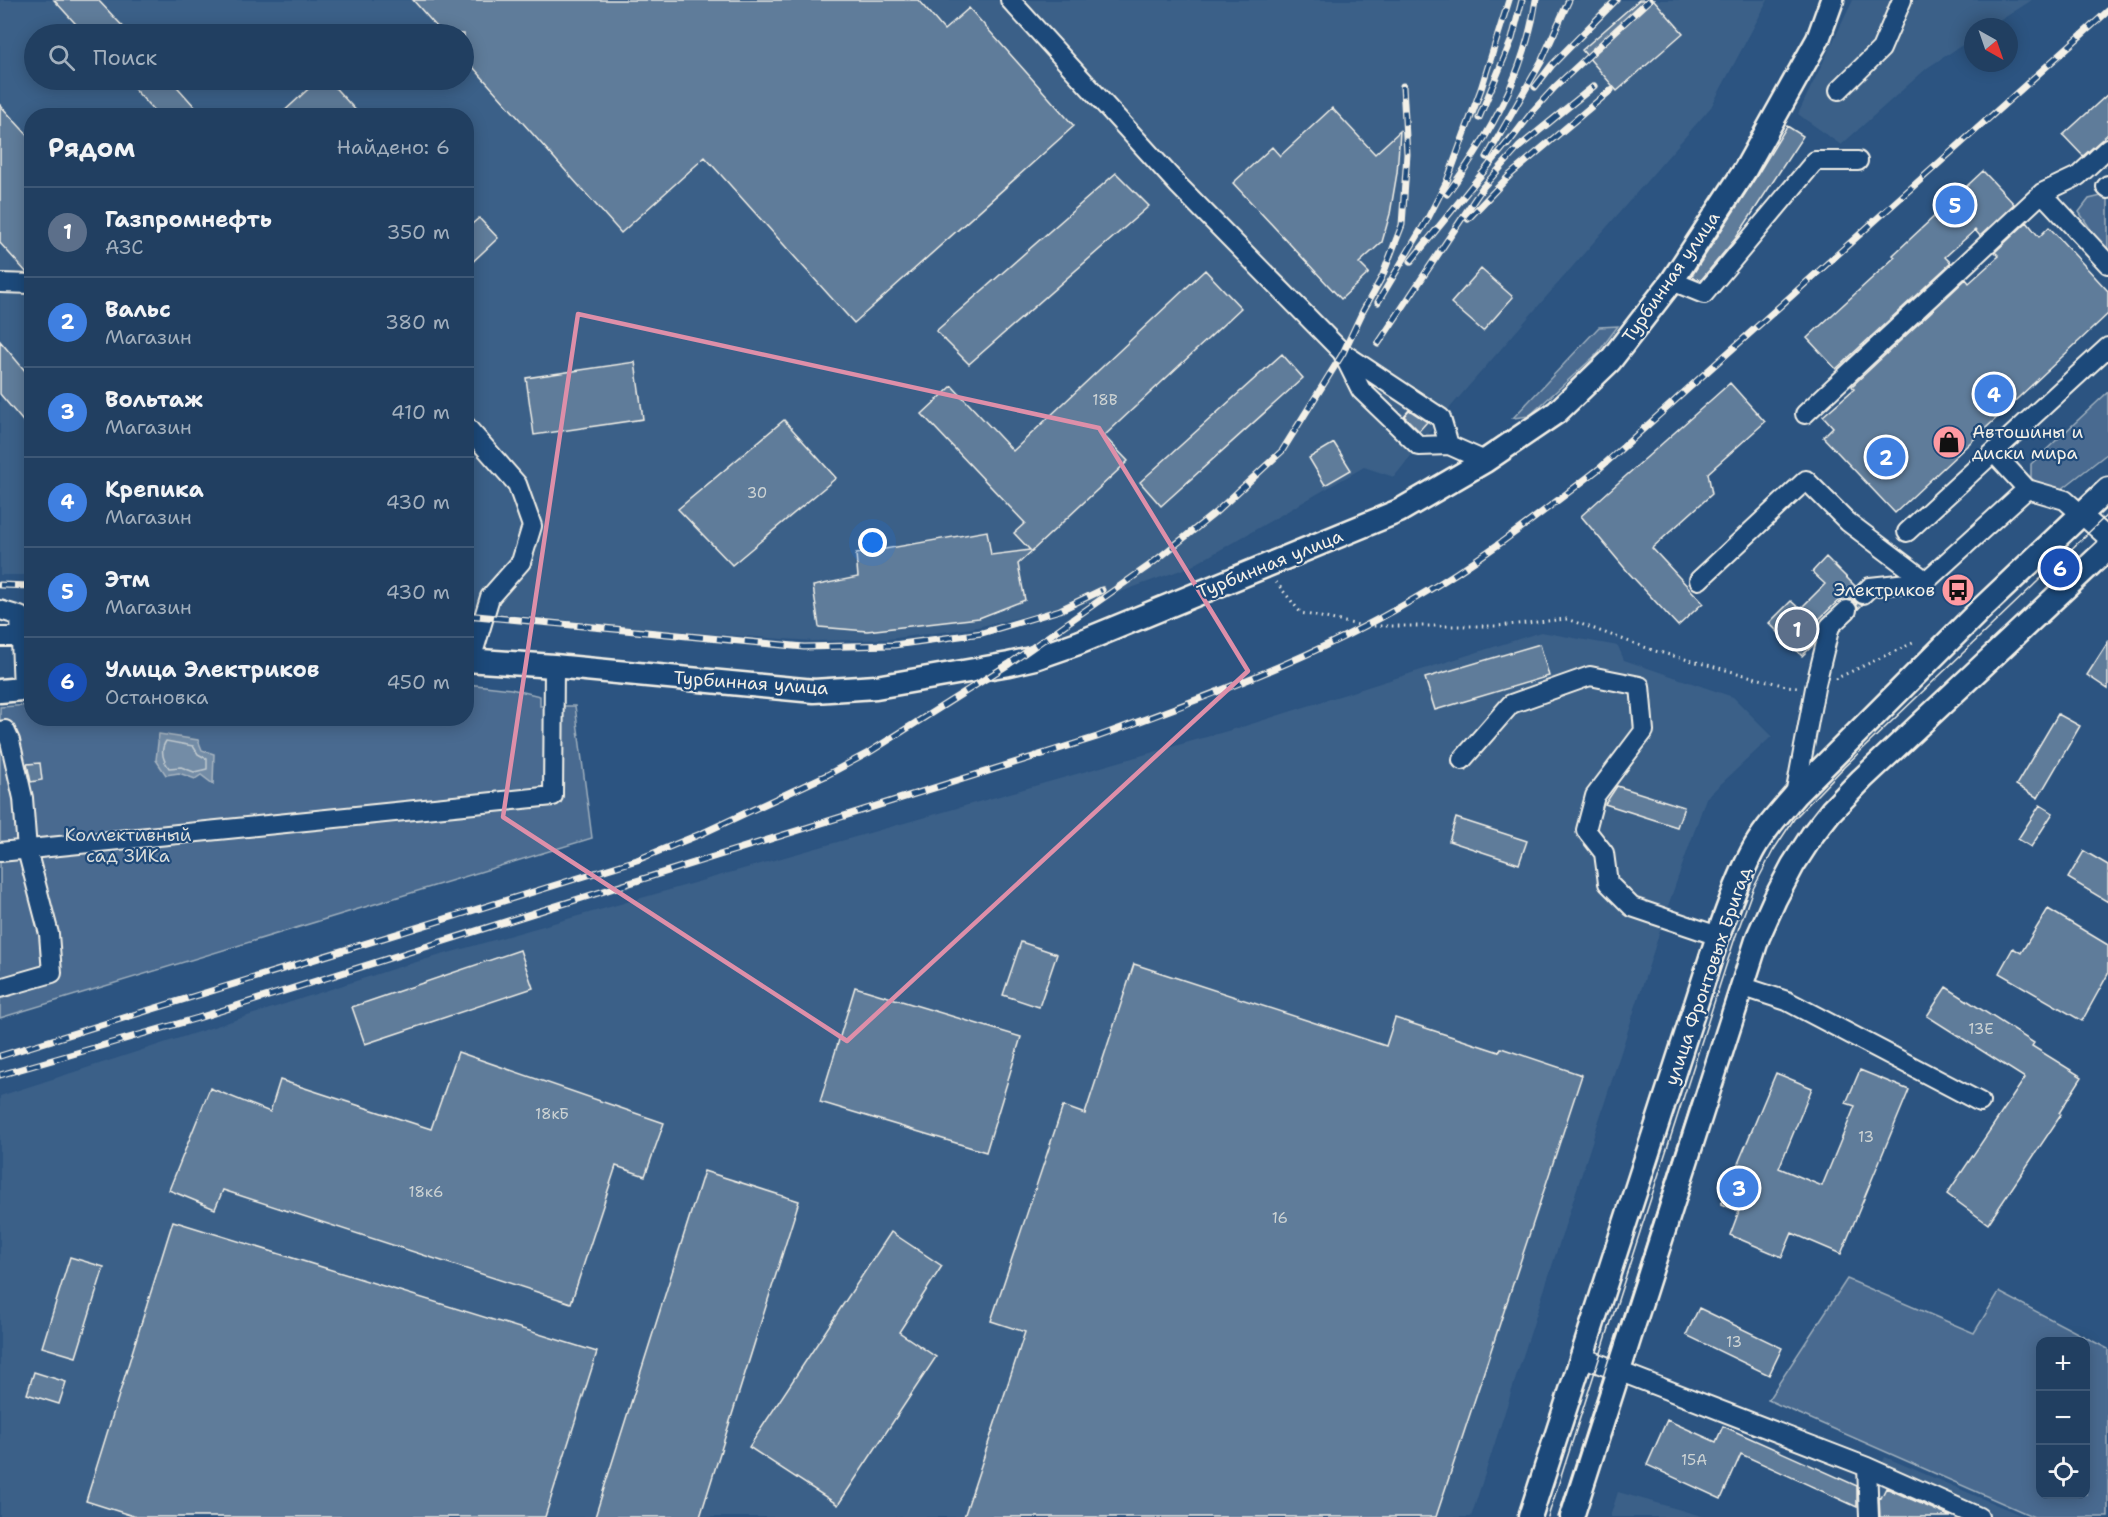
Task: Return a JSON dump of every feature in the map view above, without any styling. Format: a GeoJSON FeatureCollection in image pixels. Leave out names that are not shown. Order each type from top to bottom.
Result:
{"type":"FeatureCollection","features":[{"type":"Feature","properties":{"kind":"main road","name":"Турбинная улица"},"geometry":{"type":"LineString","coordinates":[[474,660],[814,691],[876,687],[1035,658],[1078,643],[1399,511],[1485,461],[1557,412],[1610,361],[1672,281],[1745,171],[1818,39],[1832,0]]}},
{"type":"Feature","properties":{"kind":"main road","name":"улица Фронтовых Бригад"},"geometry":{"type":"LineString","coordinates":[[1530,1517],[1719,936],[1735,889],[1753,851],[1772,822],[1795,795],[1978,612],[2108,489]]}},
{"type":"Feature","properties":{"kind":"main road","name":"улица Фронтовых Бригад"},"geometry":{"type":"LineString","coordinates":[[1572,1517],[1744,987],[1758,937],[1775,899],[1813,834],[1832,811],[2105,539]]}},
{"type":"Feature","properties":{"kind":"main road"},"geometry":{"type":"LineString","coordinates":[[0,691],[24,689]]}},
{"type":"Feature","properties":{"kind":"lane"},"geometry":{"type":"LineString","coordinates":[[1011,0],[1179,186],[1343,353],[1441,418],[1449,445]]}},
{"type":"Feature","properties":{"kind":"lane"},"geometry":{"type":"LineString","coordinates":[[1839,90],[1881,49],[1902,0]]}},
{"type":"Feature","properties":{"kind":"lane"},"geometry":{"type":"LineString","coordinates":[[1804,414],[2042,193],[2078,176],[2108,148]]}},
{"type":"Feature","properties":{"kind":"lane"},"geometry":{"type":"LineString","coordinates":[[1672,281],[1704,294],[1815,161],[1858,161]]}},
{"type":"Feature","properties":{"kind":"lane"},"geometry":{"type":"LineString","coordinates":[[2042,193],[2108,264]]}},
{"type":"Feature","properties":{"kind":"lane"},"geometry":{"type":"LineString","coordinates":[[0,283],[24,284]]}},
{"type":"Feature","properties":{"kind":"lane"},"geometry":{"type":"LineString","coordinates":[[1907,532],[2108,347]]}},
{"type":"Feature","properties":{"kind":"lane"},"geometry":{"type":"LineString","coordinates":[[1343,353],[1361,390],[1419,446],[1449,445],[1485,461]]}},
{"type":"Feature","properties":{"kind":"lane"},"geometry":{"type":"LineString","coordinates":[[474,435],[517,484],[532,526],[521,562],[490,597],[474,645]]}},
{"type":"Feature","properties":{"kind":"lane"},"geometry":{"type":"LineString","coordinates":[[1994,453],[2027,489],[2065,500],[2105,539]]}},
{"type":"Feature","properties":{"kind":"lane"},"geometry":{"type":"LineString","coordinates":[[1699,580],[1806,480],[1848,522],[1926,582]]}},
{"type":"Feature","properties":{"kind":"lane"},"geometry":{"type":"LineString","coordinates":[[1863,594],[1870,587],[1926,582],[2027,489]]}},
{"type":"Feature","properties":{"kind":"lane"},"geometry":{"type":"LineString","coordinates":[[0,610],[20,616],[24,627]]}},
{"type":"Feature","properties":{"kind":"lane"},"geometry":{"type":"LineString","coordinates":[[1795,795],[1815,688],[1830,626],[1847,610]]}},
{"type":"Feature","properties":{"kind":"lane"},"geometry":{"type":"LineString","coordinates":[[0,637],[24,630]]}},
{"type":"Feature","properties":{"kind":"lane"},"geometry":{"type":"LineString","coordinates":[[0,852],[553,796],[554,666]]}},
{"type":"Feature","properties":{"kind":"lane"},"geometry":{"type":"LineString","coordinates":[[1462,760],[1511,704],[1590,676],[1640,686],[1644,731],[1595,796],[1586,830],[1604,853],[1608,883],[1632,907],[1719,936]]}},
{"type":"Feature","properties":{"kind":"lane"},"geometry":{"type":"LineString","coordinates":[[0,731],[5,730],[10,741],[22,798],[27,850],[49,934],[52,973],[0,988]]}},
{"type":"Feature","properties":{"kind":"lane"},"geometry":{"type":"LineString","coordinates":[[1744,987],[1786,1001],[1980,1102]]}},
{"type":"Feature","properties":{"kind":"lane"},"geometry":{"type":"LineString","coordinates":[[1582,1357],[1867,1467],[1979,1517]]}},
{"type":"Feature","properties":{"kind":"lane"},"geometry":{"type":"LineString","coordinates":[[1867,1467],[1869,1517]]}},
{"type":"Feature","properties":{"kind":"path"},"geometry":{"type":"LineString","coordinates":[[1263,567],[1300,613],[1364,626],[1497,626],[1567,619],[1655,651],[1786,686],[1815,688],[1915,642]]}},
{"type":"Feature","properties":{"kind":"highlighted area"},"geometry":{"type":"Polygon","coordinates":[[[578,314],[1099,428],[1248,671],[847,1041],[503,817],[578,314]]]}},
{"type":"Feature","properties":{"kind":"shaded area"},"geometry":{"type":"Polygon","coordinates":[[[0,0],[1768,0],[1711,107],[1441,418],[1394,477],[1364,467],[1192,566],[1098,600],[972,628],[888,639],[813,641],[627,628],[474,612],[474,108],[24,108],[24,575],[0,575],[0,0]]]}},
{"type":"Feature","properties":{"kind":"shaded area"},"geometry":{"type":"Polygon","coordinates":[[[1853,0],[2032,0],[2004,18],[1964,18],[1964,44],[1927,68],[1841,145],[1798,114],[1853,0]]]}},
{"type":"Feature","properties":{"kind":"shaded area"},"geometry":{"type":"Polygon","coordinates":[[[1541,632],[1618,646],[1624,660],[1733,697],[1772,736],[1706,798],[1670,900],[1471,1517],[0,1517],[0,1096],[399,967],[1245,726],[1541,632]]]}},
{"type":"Feature","properties":{"kind":"shaded area"},"geometry":{"type":"Polygon","coordinates":[[[1885,1457],[2025,1517],[1858,1517],[1885,1457]]]}},
{"type":"Feature","properties":{"kind":"shaded area"},"geometry":{"type":"Polygon","coordinates":[[[1618,1492],[1705,1517],[1610,1517],[1618,1492]]]}},
{"type":"Feature","properties":{"kind":"green space"},"geometry":{"type":"Polygon","coordinates":[[[2105,195],[2108,199],[2108,255],[2079,212],[2089,199],[2105,195]]]}},
{"type":"Feature","properties":{"kind":"green space"},"geometry":{"type":"Polygon","coordinates":[[[1618,326],[1597,354],[1529,416],[1513,418],[1599,327],[1618,326]]]}},
{"type":"Feature","properties":{"kind":"green space"},"geometry":{"type":"Polygon","coordinates":[[[2108,392],[2108,453],[2058,492],[2045,488],[2031,478],[2031,464],[2108,392]]]}},
{"type":"Feature","properties":{"kind":"green space","name":"Коллективный сад ЗИКа"},"geometry":{"type":"Polygon","coordinates":[[[474,685],[511,689],[540,696],[540,706],[575,706],[592,838],[0,1018],[0,707],[24,705],[24,726],[474,726],[474,685]]]}},
{"type":"Feature","properties":{"kind":"green space"},"geometry":{"type":"Polygon","coordinates":[[[1847,1279],[1974,1333],[1999,1292],[2085,1337],[2036,1337],[2036,1499],[2090,1499],[2090,1340],[2108,1349],[2108,1517],[2034,1517],[1768,1400],[1847,1279]]]}},
{"type":"Feature","properties":{"kind":"water"},"geometry":{"type":"Polygon","coordinates":[[[159,734],[198,740],[202,750],[214,754],[213,784],[201,775],[195,779],[179,773],[166,775],[156,760],[159,734]]]}},
{"type":"Feature","properties":{"kind":"building"},"geometry":{"type":"Polygon","coordinates":[[[54,0],[98,0],[121,24],[76,24],[54,0]]]}},
{"type":"Feature","properties":{"kind":"building"},"geometry":{"type":"Polygon","coordinates":[[[413,0],[918,0],[944,30],[969,8],[1074,126],[854,323],[705,157],[621,233],[474,68],[474,24],[434,24],[413,0]]]}},
{"type":"Feature","properties":{"kind":"building"},"geometry":{"type":"Polygon","coordinates":[[[1639,0],[1654,0],[1683,33],[1617,91],[1582,50],[1639,0]]]}},
{"type":"Feature","properties":{"kind":"building"},"geometry":{"type":"Polygon","coordinates":[[[135,90],[180,90],[196,108],[152,108],[135,90]]]}},
{"type":"Feature","properties":{"kind":"building"},"geometry":{"type":"Polygon","coordinates":[[[307,90],[337,90],[354,108],[288,108],[307,90]]]}},
{"type":"Feature","properties":{"kind":"building"},"geometry":{"type":"Polygon","coordinates":[[[2108,94],[2108,134],[2083,156],[2063,135],[2108,94]]]}},
{"type":"Feature","properties":{"kind":"building"},"geometry":{"type":"Polygon","coordinates":[[[0,105],[24,131],[24,270],[0,243],[0,105]]]}},
{"type":"Feature","properties":{"kind":"building"},"geometry":{"type":"Polygon","coordinates":[[[1332,108],[1375,154],[1400,131],[1397,173],[1390,214],[1382,242],[1359,263],[1369,273],[1341,299],[1233,183],[1272,147],[1280,156],[1332,108]]]}},
{"type":"Feature","properties":{"kind":"building"},"geometry":{"type":"Polygon","coordinates":[[[1787,126],[1803,136],[1736,238],[1701,280],[1691,277],[1756,177],[1787,126]]]}},
{"type":"Feature","properties":{"kind":"building"},"geometry":{"type":"Polygon","coordinates":[[[1983,171],[2014,204],[1980,236],[1975,230],[1945,257],[1951,263],[1836,369],[1807,338],[1895,257],[1893,255],[1983,171]]]}},
{"type":"Feature","properties":{"kind":"building"},"geometry":{"type":"Polygon","coordinates":[[[1116,173],[1149,206],[969,364],[936,331],[1116,173]]]}},
{"type":"Feature","properties":{"kind":"building"},"geometry":{"type":"Polygon","coordinates":[[[479,218],[498,238],[474,260],[474,222],[479,218]]]}},
{"type":"Feature","properties":{"kind":"building"},"geometry":{"type":"Polygon","coordinates":[[[2027,222],[2039,237],[2049,227],[2108,291],[2108,314],[1895,513],[1823,437],[1833,427],[1823,416],[1854,389],[1852,386],[1966,279],[1969,283],[1999,256],[1995,252],[2027,222]]]}},
{"type":"Feature","properties":{"kind":"building"},"geometry":{"type":"Polygon","coordinates":[[[1481,269],[1513,297],[1483,331],[1451,303],[1481,269]]]}},
{"type":"Feature","properties":{"kind":"building"},"geometry":{"type":"Polygon","coordinates":[[[1205,270],[1241,308],[1104,436],[1128,461],[1018,564],[1025,600],[979,618],[867,631],[819,627],[813,586],[858,577],[856,554],[987,531],[991,555],[1030,550],[1014,533],[1025,523],[922,414],[952,386],[1013,451],[1205,270]]]}},
{"type":"Feature","properties":{"kind":"building"},"geometry":{"type":"Polygon","coordinates":[[[0,341],[24,370],[24,422],[0,394],[0,341]]]}},
{"type":"Feature","properties":{"kind":"building"},"geometry":{"type":"Polygon","coordinates":[[[1282,354],[1303,378],[1161,506],[1140,482],[1282,354]]]}},
{"type":"Feature","properties":{"kind":"building"},"geometry":{"type":"Polygon","coordinates":[[[635,362],[643,419],[534,435],[526,378],[635,362]]]}},
{"type":"Feature","properties":{"kind":"building"},"geometry":{"type":"Polygon","coordinates":[[[1730,383],[1765,422],[1708,473],[1712,494],[1652,548],[1703,603],[1678,626],[1581,516],[1730,383]]]}},
{"type":"Feature","properties":{"kind":"building"},"geometry":{"type":"Polygon","coordinates":[[[1409,410],[1427,422],[1419,431],[1404,416],[1409,410]]]}},
{"type":"Feature","properties":{"kind":"building"},"geometry":{"type":"Polygon","coordinates":[[[784,420],[836,478],[732,565],[678,509],[784,420]]]}},
{"type":"Feature","properties":{"kind":"building"},"geometry":{"type":"Polygon","coordinates":[[[1334,443],[1351,470],[1325,485],[1309,458],[1334,443]]]}},
{"type":"Feature","properties":{"kind":"building"},"geometry":{"type":"Polygon","coordinates":[[[1826,557],[1855,586],[1852,597],[1862,605],[1858,609],[1856,603],[1851,599],[1838,601],[1814,624],[1818,628],[1814,644],[1802,656],[1769,623],[1791,601],[1800,609],[1825,584],[1812,572],[1826,557]]]}},
{"type":"Feature","properties":{"kind":"building"},"geometry":{"type":"Polygon","coordinates":[[[2108,642],[2108,689],[2087,675],[2108,642]]]}},
{"type":"Feature","properties":{"kind":"building"},"geometry":{"type":"Polygon","coordinates":[[[1540,644],[1549,676],[1435,710],[1425,678],[1540,644]]]}},
{"type":"Feature","properties":{"kind":"building"},"geometry":{"type":"Polygon","coordinates":[[[2058,714],[2080,726],[2038,798],[2016,785],[2058,714]]]}},
{"type":"Feature","properties":{"kind":"building"},"geometry":{"type":"Polygon","coordinates":[[[40,763],[42,780],[31,782],[27,764],[40,763]]]}},
{"type":"Feature","properties":{"kind":"building"},"geometry":{"type":"Polygon","coordinates":[[[1617,786],[1684,807],[1677,827],[1605,804],[1617,786]]]}},
{"type":"Feature","properties":{"kind":"building"},"geometry":{"type":"Polygon","coordinates":[[[2040,805],[2053,813],[2031,847],[2018,839],[2040,805]]]}},
{"type":"Feature","properties":{"kind":"building"},"geometry":{"type":"Polygon","coordinates":[[[1456,818],[1527,841],[1519,864],[1449,841],[1456,818]]]}},
{"type":"Feature","properties":{"kind":"building"},"geometry":{"type":"Polygon","coordinates":[[[2084,851],[2108,865],[2108,902],[2068,878],[2084,851]]]}},
{"type":"Feature","properties":{"kind":"building"},"geometry":{"type":"Polygon","coordinates":[[[2048,909],[2108,945],[2108,974],[2082,1021],[1999,973],[2013,948],[2021,953],[2048,909]]]}},
{"type":"Feature","properties":{"kind":"building"},"geometry":{"type":"Polygon","coordinates":[[[1021,942],[1057,954],[1039,1007],[1003,995],[1021,942]]]}},
{"type":"Feature","properties":{"kind":"building"},"geometry":{"type":"Polygon","coordinates":[[[520,950],[533,988],[365,1044],[352,1007],[520,950]]]}},
{"type":"Feature","properties":{"kind":"building"},"geometry":{"type":"Polygon","coordinates":[[[1134,964],[1386,1046],[1395,1018],[1499,1052],[1501,1048],[1582,1075],[1436,1517],[964,1517],[1025,1332],[991,1321],[1063,1106],[1085,1114],[1134,964]]]}},
{"type":"Feature","properties":{"kind":"building"},"geometry":{"type":"Polygon","coordinates":[[[855,987],[1021,1037],[986,1152],[820,1102],[855,987]]]}},
{"type":"Feature","properties":{"kind":"building"},"geometry":{"type":"Polygon","coordinates":[[[1946,987],[2034,1043],[2032,1046],[2082,1077],[2059,1113],[2061,1115],[1988,1224],[1947,1194],[2025,1078],[1927,1016],[1946,987]]]}},
{"type":"Feature","properties":{"kind":"building"},"geometry":{"type":"Polygon","coordinates":[[[458,1052],[664,1123],[645,1176],[616,1166],[571,1303],[223,1190],[215,1209],[169,1190],[210,1088],[270,1112],[280,1080],[431,1129],[458,1052]]]}},
{"type":"Feature","properties":{"kind":"building"},"geometry":{"type":"Polygon","coordinates":[[[1860,1070],[1909,1090],[1841,1254],[1792,1233],[1782,1257],[1730,1235],[1739,1211],[1721,1204],[1776,1073],[1812,1088],[1779,1168],[1822,1186],[1855,1106],[1846,1103],[1860,1070]]]}},
{"type":"Feature","properties":{"kind":"building"},"geometry":{"type":"Polygon","coordinates":[[[704,1171],[799,1201],[700,1517],[595,1517],[704,1171]]]}},
{"type":"Feature","properties":{"kind":"building"},"geometry":{"type":"Polygon","coordinates":[[[173,1221],[597,1352],[545,1517],[136,1517],[86,1501],[173,1221]]]}},
{"type":"Feature","properties":{"kind":"building"},"geometry":{"type":"Polygon","coordinates":[[[891,1232],[942,1266],[899,1332],[936,1357],[838,1505],[749,1447],[891,1232]]]}},
{"type":"Feature","properties":{"kind":"building"},"geometry":{"type":"Polygon","coordinates":[[[70,1257],[104,1267],[76,1357],[42,1347],[70,1257]]]}},
{"type":"Feature","properties":{"kind":"building"},"geometry":{"type":"Polygon","coordinates":[[[1699,1308],[1782,1348],[1769,1375],[1686,1335],[1699,1308]]]}},
{"type":"Feature","properties":{"kind":"building"},"geometry":{"type":"Polygon","coordinates":[[[34,1372],[66,1382],[59,1404],[27,1394],[34,1372]]]}},
{"type":"Feature","properties":{"kind":"building"},"geometry":{"type":"Polygon","coordinates":[[[1667,1420],[1716,1442],[1723,1426],[1857,1486],[1857,1507],[1741,1454],[1721,1499],[1647,1465],[1667,1420]]]}},
{"type":"Feature","properties":{"kind":"building"},"geometry":{"type":"Polygon","coordinates":[[[1886,1488],[1951,1517],[1880,1517],[1879,1497],[1881,1498],[1886,1488]]]}},
{"type":"Feature","properties":{"kind":"tram line"},"geometry":{"type":"LineString","coordinates":[[1548,1517],[1734,941],[1753,889],[1773,851],[1794,819],[1844,767],[2108,514]]}},
{"type":"Feature","properties":{"kind":"tram line"},"geometry":{"type":"LineString","coordinates":[[1558,1517],[1692,1100]]}},
{"type":"Feature","properties":{"kind":"railway"},"geometry":{"type":"LineString","coordinates":[[1378,302],[1427,220],[1447,181],[1481,89],[1509,0]]}},
{"type":"Feature","properties":{"kind":"railway"},"geometry":{"type":"LineString","coordinates":[[1479,118],[1512,39],[1522,0]]}},
{"type":"Feature","properties":{"kind":"railway"},"geometry":{"type":"LineString","coordinates":[[1447,194],[1478,149],[1504,102],[1524,53],[1536,0]]}},
{"type":"Feature","properties":{"kind":"railway"},"geometry":{"type":"LineString","coordinates":[[1487,157],[1541,62],[1569,0]]}},
{"type":"Feature","properties":{"kind":"railway"},"geometry":{"type":"LineString","coordinates":[[1535,87],[1552,65],[1616,0]]}},
{"type":"Feature","properties":{"kind":"railway"},"geometry":{"type":"LineString","coordinates":[[1507,145],[1555,87],[1649,0]]}},
{"type":"Feature","properties":{"kind":"railway"},"geometry":{"type":"LineString","coordinates":[[0,1075],[198,1018],[1097,737],[1259,675],[1338,640],[1414,599],[1462,569],[1600,468],[2108,11]]}},
{"type":"Feature","properties":{"kind":"railway"},"geometry":{"type":"LineString","coordinates":[[0,1056],[637,860],[703,833],[827,775],[868,753],[1009,664],[1150,565],[1215,513],[1282,451],[1343,353],[1382,277],[1402,225],[1407,154],[1403,86]]}},
{"type":"Feature","properties":{"kind":"railway"},"geometry":{"type":"LineString","coordinates":[[1378,344],[1483,187],[1519,147],[1594,86]]}},
{"type":"Feature","properties":{"kind":"railway"},"geometry":{"type":"LineString","coordinates":[[1468,219],[1510,175],[1611,90]]}},
{"type":"Feature","properties":{"kind":"railway"},"geometry":{"type":"LineString","coordinates":[[1411,261],[1511,138]]}},
{"type":"Feature","properties":{"kind":"railway"},"geometry":{"type":"LineString","coordinates":[[0,585],[24,586]]}},
{"type":"Feature","properties":{"kind":"railway"},"geometry":{"type":"LineString","coordinates":[[474,616],[804,647],[894,645],[982,633],[1060,610],[1102,590]]}},
{"type":"Feature","properties":{"kind":"place","name":"Этм"},"geometry":{"type":"Point","coordinates":[1955,205]}},
{"type":"Feature","properties":{"kind":"place","name":"Крепика"},"geometry":{"type":"Point","coordinates":[1994,394]}},
{"type":"Feature","properties":{"kind":"place","name":"Автошины и диски мира"},"geometry":{"type":"Point","coordinates":[1949,442]}},
{"type":"Feature","properties":{"kind":"place","name":"Вальс"},"geometry":{"type":"Point","coordinates":[1886,457]}},
{"type":"Feature","properties":{"kind":"place","name":"Улица Электриков"},"geometry":{"type":"Point","coordinates":[2060,568]}},
{"type":"Feature","properties":{"kind":"place","name":"Электриков"},"geometry":{"type":"Point","coordinates":[1958,590]}},
{"type":"Feature","properties":{"kind":"place","name":"Газпромнефть"},"geometry":{"type":"Point","coordinates":[1797,629]}},
{"type":"Feature","properties":{"kind":"place","name":"Вольтаж"},"geometry":{"type":"Point","coordinates":[1739,1188]}}]}
